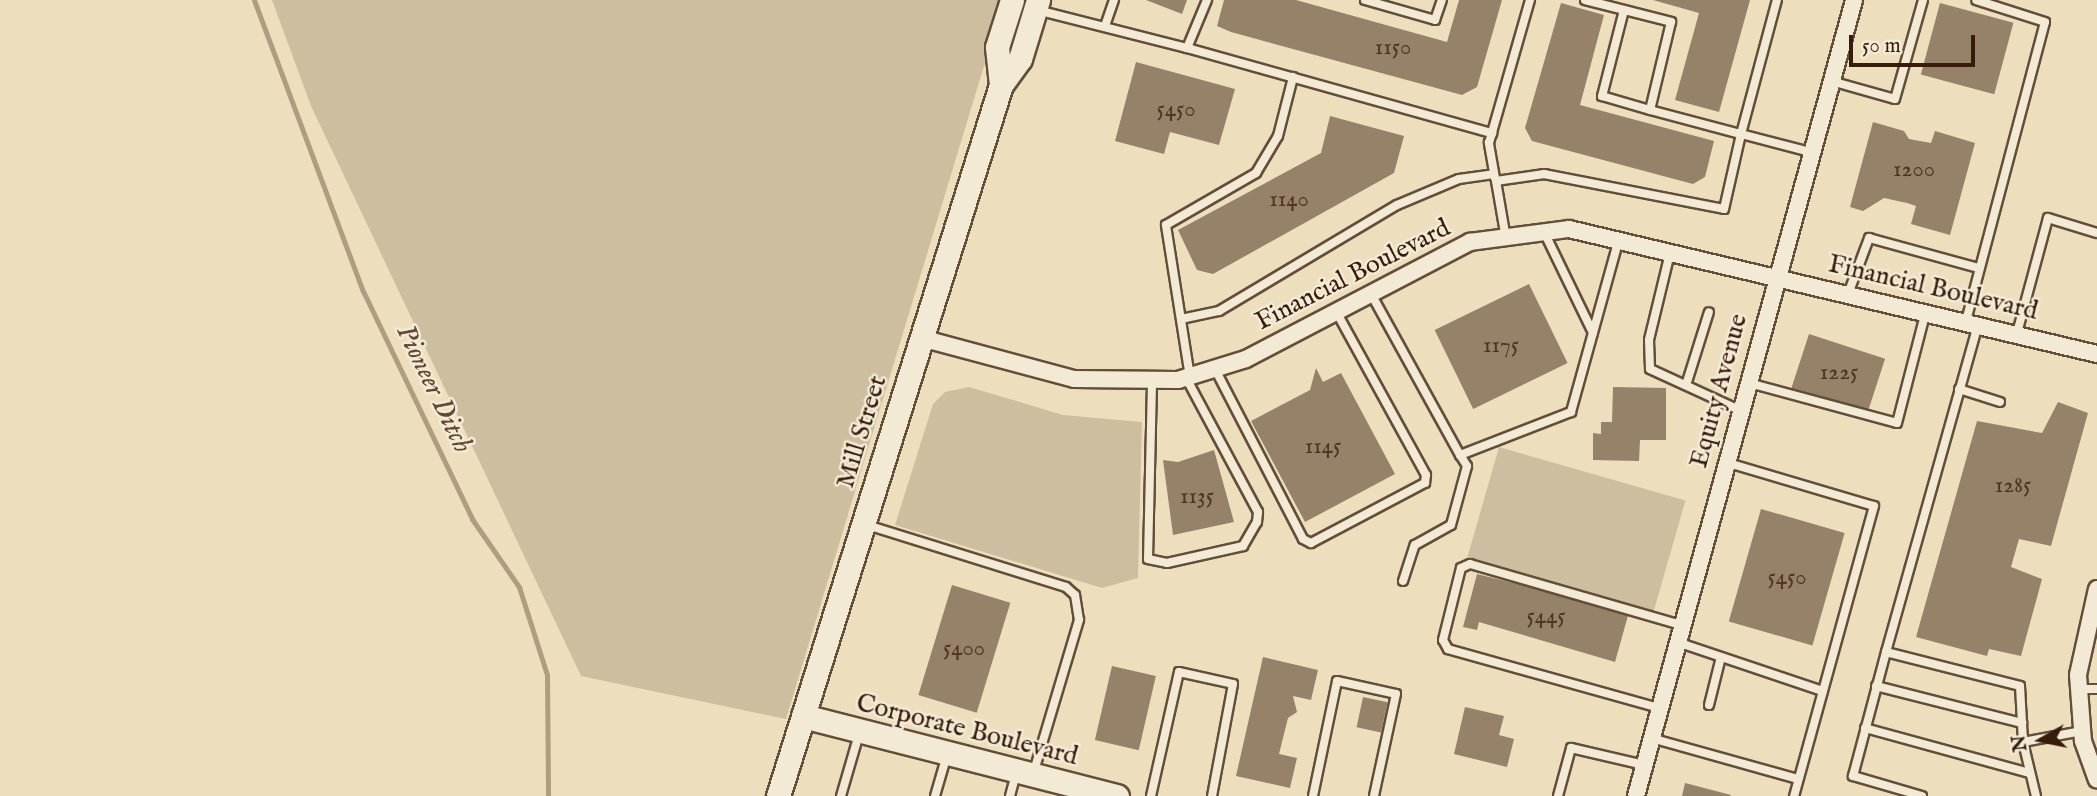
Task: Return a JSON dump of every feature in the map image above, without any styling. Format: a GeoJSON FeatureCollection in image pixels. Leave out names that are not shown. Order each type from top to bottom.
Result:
{"type":"FeatureCollection","features":[{"type":"Feature","properties":{"kind":"main road","name":"Mill Street"},"geometry":{"type":"LineString","coordinates":[[1001,85],[997,47],[1012,0]]}},
{"type":"Feature","properties":{"kind":"main road","name":"Mill Street"},"geometry":{"type":"LineString","coordinates":[[778,796],[1001,85],[1020,59],[1036,5]]}},
{"type":"Feature","properties":{"kind":"main road","name":"Corporate Boulevard"},"geometry":{"type":"LineString","coordinates":[[803,716],[1024,775],[1117,796]]}},
{"type":"Feature","properties":{"kind":"street","name":"Equity Avenue"},"geometry":{"type":"LineString","coordinates":[[1636,796],[1774,277],[1854,0]]}},
{"type":"Feature","properties":{"kind":"street","name":"Financial Boulevard"},"geometry":{"type":"LineString","coordinates":[[921,338],[1074,379],[1152,383],[1188,378],[1216,371],[1440,255],[1505,233],[1543,229],[1619,237],[1774,277],[2017,332],[2097,354]]}},
{"type":"Feature","properties":{"kind":"street"},"geometry":{"type":"LineString","coordinates":[[2097,589],[2078,689],[2082,731],[2097,780]]}},
{"type":"Feature","properties":{"kind":"lane"},"geometry":{"type":"LineString","coordinates":[[1105,26],[1114,0]]}},
{"type":"Feature","properties":{"kind":"lane"},"geometry":{"type":"LineString","coordinates":[[1187,48],[1207,0]]}},
{"type":"Feature","properties":{"kind":"lane"},"geometry":{"type":"LineString","coordinates":[[1365,0],[1435,20],[1442,0]]}},
{"type":"Feature","properties":{"kind":"lane"},"geometry":{"type":"LineString","coordinates":[[1505,233],[1495,177],[1492,133],[1530,0]]}},
{"type":"Feature","properties":{"kind":"lane"},"geometry":{"type":"LineString","coordinates":[[1585,0],[1671,22],[1650,110]]}},
{"type":"Feature","properties":{"kind":"lane"},"geometry":{"type":"LineString","coordinates":[[1181,319],[1219,311],[1397,205],[1459,179],[1544,174],[1724,209],[1777,0]]}},
{"type":"Feature","properties":{"kind":"lane"},"geometry":{"type":"LineString","coordinates":[[1831,81],[1895,99],[1923,0]]}},
{"type":"Feature","properties":{"kind":"lane"},"geometry":{"type":"LineString","coordinates":[[1922,796],[1853,776],[1959,389],[1979,268],[2045,22],[1976,0]]}},
{"type":"Feature","properties":{"kind":"lane"},"geometry":{"type":"LineString","coordinates":[[1036,5],[1492,133]]}},
{"type":"Feature","properties":{"kind":"lane"},"geometry":{"type":"LineString","coordinates":[[1624,10],[1602,96],[1811,152]]}},
{"type":"Feature","properties":{"kind":"lane"},"geometry":{"type":"LineString","coordinates":[[1152,383],[1148,559],[1167,563],[1244,546],[1257,522],[1188,378],[1166,225],[1256,173],[1278,136],[1293,77]]}},
{"type":"Feature","properties":{"kind":"lane"},"geometry":{"type":"LineString","coordinates":[[2017,332],[2048,218],[2097,233]]}},
{"type":"Feature","properties":{"kind":"lane"},"geometry":{"type":"LineString","coordinates":[[1543,229],[1593,333]]}},
{"type":"Feature","properties":{"kind":"lane"},"geometry":{"type":"LineString","coordinates":[[1460,455],[1571,412],[1619,237]]}},
{"type":"Feature","properties":{"kind":"lane"},"geometry":{"type":"LineString","coordinates":[[1848,294],[1869,238],[1979,268]]}},
{"type":"Feature","properties":{"kind":"lane"},"geometry":{"type":"LineString","coordinates":[[1671,250],[1647,360],[1650,369],[1687,382],[1739,410]]}},
{"type":"Feature","properties":{"kind":"lane"},"geometry":{"type":"LineString","coordinates":[[1370,292],[1467,466],[1451,525],[1415,545],[1403,581]]}},
{"type":"Feature","properties":{"kind":"lane"},"geometry":{"type":"LineString","coordinates":[[1216,371],[1303,539],[1311,543],[1425,483],[1335,311]]}},
{"type":"Feature","properties":{"kind":"lane"},"geometry":{"type":"LineString","coordinates":[[1746,382],[1897,423],[1926,311]]}},
{"type":"Feature","properties":{"kind":"lane"},"geometry":{"type":"LineString","coordinates":[[1687,382],[1709,312]]}},
{"type":"Feature","properties":{"kind":"lane"},"geometry":{"type":"LineString","coordinates":[[1959,389],[2000,402]]}},
{"type":"Feature","properties":{"kind":"lane"},"geometry":{"type":"LineString","coordinates":[[1725,462],[1874,506],[1794,796]]}},
{"type":"Feature","properties":{"kind":"lane"},"geometry":{"type":"LineString","coordinates":[[863,524],[1066,587],[1075,595],[1079,620],[1024,775],[1010,796]]}},
{"type":"Feature","properties":{"kind":"lane"},"geometry":{"type":"LineString","coordinates":[[1659,708],[1448,649],[1443,640],[1461,568],[1470,564],[1682,625]]}},
{"type":"Feature","properties":{"kind":"lane"},"geometry":{"type":"LineString","coordinates":[[1677,642],[1823,691]]}},
{"type":"Feature","properties":{"kind":"lane"},"geometry":{"type":"LineString","coordinates":[[1886,652],[2020,686],[2023,742],[2036,796]]}},
{"type":"Feature","properties":{"kind":"lane"},"geometry":{"type":"LineString","coordinates":[[1709,705],[1721,657]]}},
{"type":"Feature","properties":{"kind":"lane"},"geometry":{"type":"LineString","coordinates":[[1151,796],[1179,672],[1233,684],[1212,796]]}},
{"type":"Feature","properties":{"kind":"lane"},"geometry":{"type":"LineString","coordinates":[[1313,796],[1337,681],[1396,695],[1374,796]]}},
{"type":"Feature","properties":{"kind":"lane"},"geometry":{"type":"LineString","coordinates":[[1876,686],[2022,723]]}},
{"type":"Feature","properties":{"kind":"lane"},"geometry":{"type":"LineString","coordinates":[[2078,689],[2097,689]]}},
{"type":"Feature","properties":{"kind":"lane"},"geometry":{"type":"LineString","coordinates":[[1865,728],[2030,773]]}},
{"type":"Feature","properties":{"kind":"lane"},"geometry":{"type":"LineString","coordinates":[[2023,742],[2082,731]]}},
{"type":"Feature","properties":{"kind":"lane"},"geometry":{"type":"LineString","coordinates":[[841,796],[860,732]]}},
{"type":"Feature","properties":{"kind":"lane"},"geometry":{"type":"LineString","coordinates":[[1651,738],[1798,779]]}},
{"type":"Feature","properties":{"kind":"lane"},"geometry":{"type":"LineString","coordinates":[[1558,796],[1571,748],[1644,765]]}},
{"type":"Feature","properties":{"kind":"lane"},"geometry":{"type":"LineString","coordinates":[[935,796],[947,755]]}},
{"type":"Feature","properties":{"kind":"shaded area"},"geometry":{"type":"Polygon","coordinates":[[[272,0],[1004,0],[786,719],[581,676],[311,106],[272,0]]]}},
{"type":"Feature","properties":{"kind":"shaded area"},"geometry":{"type":"Polygon","coordinates":[[[969,387],[1063,415],[1142,422],[1138,578],[1102,588],[895,525],[933,404],[945,392],[969,387]]]}},
{"type":"Feature","properties":{"kind":"shaded area"},"geometry":{"type":"Polygon","coordinates":[[[1499,447],[1685,500],[1654,611],[1467,558],[1499,447]]]}},
{"type":"Feature","properties":{"kind":"building"},"geometry":{"type":"Polygon","coordinates":[[[1146,0],[1187,0],[1182,14],[1146,0]]]}},
{"type":"Feature","properties":{"kind":"building"},"geometry":{"type":"Polygon","coordinates":[[[1224,0],[1296,0],[1447,42],[1459,0],[1502,0],[1477,87],[1462,95],[1231,32],[1217,26],[1224,0]]]}},
{"type":"Feature","properties":{"kind":"building"},"geometry":{"type":"Polygon","coordinates":[[[1653,0],[1750,0],[1719,112],[1675,100],[1699,13],[1653,0]]]}},
{"type":"Feature","properties":{"kind":"building"},"geometry":{"type":"Polygon","coordinates":[[[1561,3],[1604,15],[1580,105],[1714,141],[1705,177],[1693,184],[1532,141],[1525,128],[1561,3]]]}},
{"type":"Feature","properties":{"kind":"building"},"geometry":{"type":"Polygon","coordinates":[[[1940,3],[2013,23],[1994,94],[1921,74],[1940,3]]]}},
{"type":"Feature","properties":{"kind":"building"},"geometry":{"type":"Polygon","coordinates":[[[1136,62],[1235,89],[1219,145],[1170,132],[1164,154],[1115,141],[1136,62]]]}},
{"type":"Feature","properties":{"kind":"building"},"geometry":{"type":"Polygon","coordinates":[[[1330,116],[1404,136],[1394,173],[1213,274],[1197,270],[1178,230],[1321,153],[1330,116]]]}},
{"type":"Feature","properties":{"kind":"building"},"geometry":{"type":"Polygon","coordinates":[[[1873,122],[1904,131],[1909,139],[1931,143],[1935,131],[1975,143],[1950,235],[1911,224],[1916,206],[1907,203],[1884,198],[1863,211],[1850,207],[1873,122]]]}},
{"type":"Feature","properties":{"kind":"building"},"geometry":{"type":"Polygon","coordinates":[[[1529,284],[1568,363],[1473,409],[1435,330],[1529,284]]]}},
{"type":"Feature","properties":{"kind":"building"},"geometry":{"type":"Polygon","coordinates":[[[1809,334],[1885,359],[1867,415],[1791,390],[1809,334]]]}},
{"type":"Feature","properties":{"kind":"building"},"geometry":{"type":"Polygon","coordinates":[[[1316,368],[1323,382],[1341,373],[1395,474],[1305,522],[1251,421],[1310,390],[1316,368]]]}},
{"type":"Feature","properties":{"kind":"building"},"geometry":{"type":"Polygon","coordinates":[[[1613,387],[1666,388],[1666,440],[1640,440],[1639,461],[1593,460],[1593,433],[1601,434],[1601,422],[1612,422],[1613,387]]]}},
{"type":"Feature","properties":{"kind":"building"},"geometry":{"type":"Polygon","coordinates":[[[2058,402],[2088,413],[2051,546],[2019,539],[2011,567],[2042,579],[2021,656],[1989,649],[1987,656],[1916,637],[1977,421],[2042,433],[2058,402]]]}},
{"type":"Feature","properties":{"kind":"building"},"geometry":{"type":"Polygon","coordinates":[[[1214,450],[1234,522],[1173,535],[1163,460],[1178,462],[1214,450]]]}},
{"type":"Feature","properties":{"kind":"building"},"geometry":{"type":"Polygon","coordinates":[[[1761,509],[1845,533],[1812,645],[1729,621],[1761,509]]]}},
{"type":"Feature","properties":{"kind":"building"},"geometry":{"type":"Polygon","coordinates":[[[1477,574],[1629,612],[1615,662],[1479,622],[1477,630],[1463,627],[1477,574]]]}},
{"type":"Feature","properties":{"kind":"building"},"geometry":{"type":"Polygon","coordinates":[[[952,585],[1010,603],[977,713],[918,695],[952,585]]]}},
{"type":"Feature","properties":{"kind":"building"},"geometry":{"type":"Polygon","coordinates":[[[1263,657],[1318,670],[1311,700],[1293,696],[1297,712],[1288,718],[1279,754],[1297,758],[1290,788],[1236,776],[1263,657]]]}},
{"type":"Feature","properties":{"kind":"building"},"geometry":{"type":"Polygon","coordinates":[[[1112,666],[1156,676],[1139,750],[1095,740],[1112,666]]]}},
{"type":"Feature","properties":{"kind":"building"},"geometry":{"type":"Polygon","coordinates":[[[1363,697],[1387,702],[1381,733],[1357,727],[1363,697]]]}},
{"type":"Feature","properties":{"kind":"building"},"geometry":{"type":"Polygon","coordinates":[[[1465,707],[1504,716],[1499,735],[1514,739],[1507,767],[1454,754],[1465,707]]]}},
{"type":"Feature","properties":{"kind":"building"},"geometry":{"type":"Polygon","coordinates":[[[1685,783],[1731,795],[1682,796],[1685,783]]]}},
{"type":"Feature","properties":{"kind":"waterway","name":"Pioneer Ditch"},"geometry":{"type":"LineString","coordinates":[[254,0],[363,291],[472,519],[519,587],[547,675],[548,796]]}}]}
